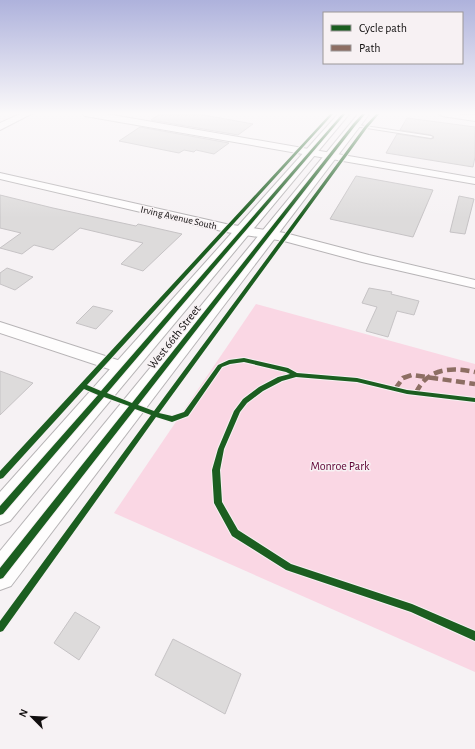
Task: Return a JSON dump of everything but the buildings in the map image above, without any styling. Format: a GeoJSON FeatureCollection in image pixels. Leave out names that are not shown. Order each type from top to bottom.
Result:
{"type":"FeatureCollection","features":[{"type":"Feature","properties":{"kind":"main road","name":"West 66th Street"},"geometry":{"type":"LineString","coordinates":[[0,512],[315,148]]}},
{"type":"Feature","properties":{"kind":"main road","name":"West 66th Street"},"geometry":{"type":"LineString","coordinates":[[0,575],[336,148]]}},
{"type":"Feature","properties":{"kind":"street"},"geometry":{"type":"LineString","coordinates":[[288,148],[475,181]]}},
{"type":"Feature","properties":{"kind":"street","name":"Irving Avenue South"},"geometry":{"type":"LineString","coordinates":[[0,176],[268,235],[475,284]]}},
{"type":"Feature","properties":{"kind":"street"},"geometry":{"type":"LineString","coordinates":[[0,327],[124,368]]}},
{"type":"Feature","properties":{"kind":"green space","name":"Monroe Park"},"geometry":{"type":"Polygon","coordinates":[[[256,304],[475,364],[475,672],[114,513],[256,304]]]}},
{"type":"Feature","properties":{"kind":"marked path"},"geometry":{"type":"LineString","coordinates":[[416,393],[420,384],[425,378],[440,370],[458,369],[475,372]]}},
{"type":"Feature","properties":{"kind":"marked path"},"geometry":{"type":"LineString","coordinates":[[395,389],[403,378],[412,375],[475,384]]}},
{"type":"Feature","properties":{"kind":"cycle path"},"geometry":{"type":"LineString","coordinates":[[0,476],[301,148]]}},
{"type":"Feature","properties":{"kind":"cycle path"},"geometry":{"type":"LineString","coordinates":[[0,512],[315,148]]}},
{"type":"Feature","properties":{"kind":"cycle path"},"geometry":{"type":"LineString","coordinates":[[0,575],[336,148]]}},
{"type":"Feature","properties":{"kind":"cycle path"},"geometry":{"type":"LineString","coordinates":[[0,628],[351,148]]}},
{"type":"Feature","properties":{"kind":"cycle path"},"geometry":{"type":"LineString","coordinates":[[82,386],[172,419],[186,414],[220,366],[229,362],[244,360],[288,370],[296,375]]}},
{"type":"Feature","properties":{"kind":"cycle path"},"geometry":{"type":"LineString","coordinates":[[475,400],[407,392],[357,380],[296,375],[280,379],[261,389],[245,401],[237,411],[221,449],[216,470],[218,503],[235,533],[289,567],[412,608],[475,636]]}}]}
